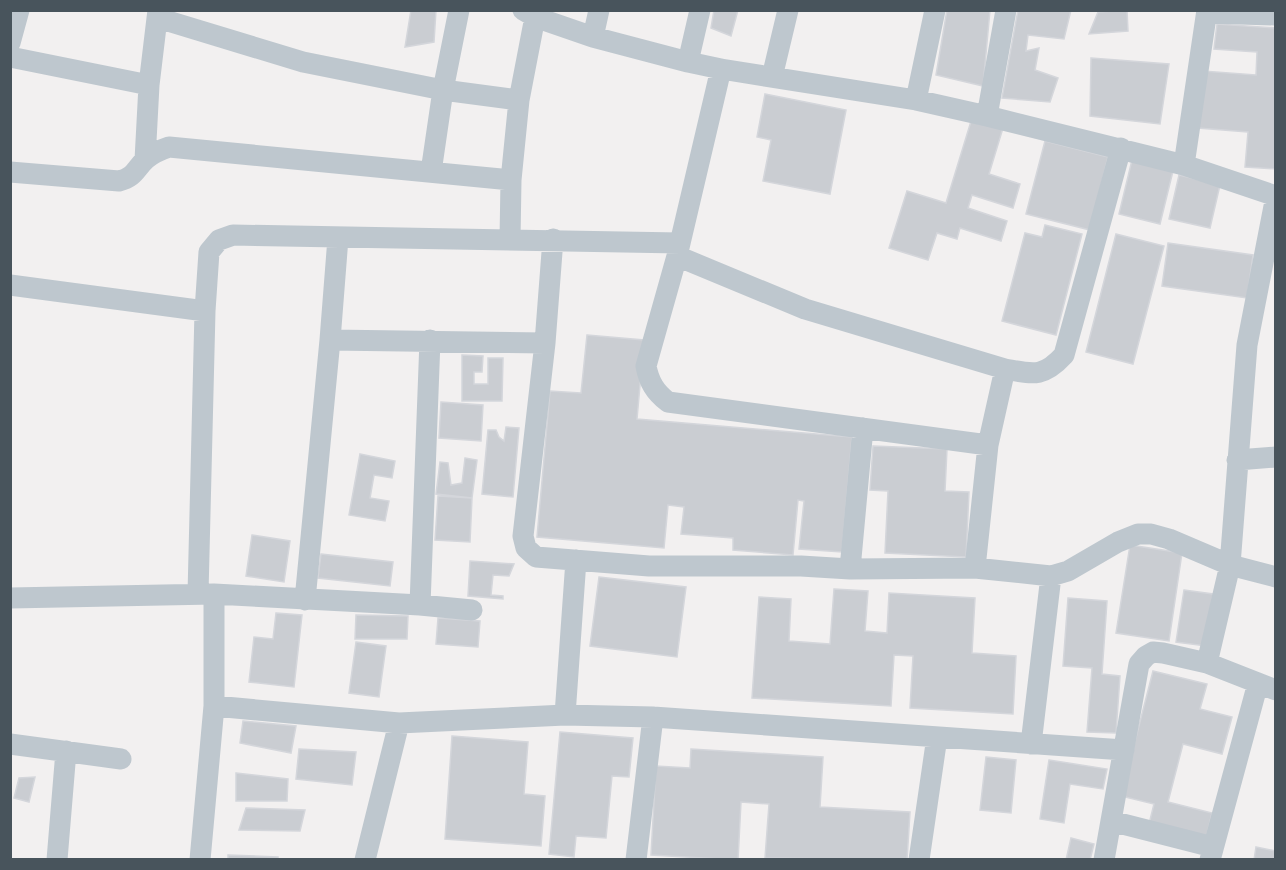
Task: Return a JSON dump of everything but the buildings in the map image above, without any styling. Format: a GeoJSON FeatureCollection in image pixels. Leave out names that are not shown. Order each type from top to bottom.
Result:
{"type":"FeatureCollection","features":[{"type":"Feature","properties":{"kind":"street"},"geometry":{"type":"LineString","coordinates":[[10,43],[19,10]]}},
{"type":"Feature","properties":{"kind":"street"},"geometry":{"type":"LineString","coordinates":[[431,172],[443,90],[459,10]]}},
{"type":"Feature","properties":{"kind":"street"},"geometry":{"type":"LineString","coordinates":[[593,37],[599,10]]}},
{"type":"Feature","properties":{"kind":"street"},"geometry":{"type":"LineString","coordinates":[[688,62],[700,10]]}},
{"type":"Feature","properties":{"kind":"street"},"geometry":{"type":"LineString","coordinates":[[772,77],[788,10]]}},
{"type":"Feature","properties":{"kind":"street"},"geometry":{"type":"LineString","coordinates":[[916,100],[935,10]]}},
{"type":"Feature","properties":{"kind":"street"},"geometry":{"type":"LineString","coordinates":[[987,116],[1006,10]]}},
{"type":"Feature","properties":{"kind":"street"},"geometry":{"type":"LineString","coordinates":[[1184,165],[1207,12],[1275,15]]}},
{"type":"Feature","properties":{"kind":"street"},"geometry":{"type":"LineString","coordinates":[[145,160],[149,85],[158,14],[303,63],[443,90],[519,100]]}},
{"type":"Feature","properties":{"kind":"street"},"geometry":{"type":"LineString","coordinates":[[510,240],[511,180],[529,14],[593,37],[688,62],[916,100],[1121,148],[1184,165],[1275,196],[1247,345],[1230,565],[1208,663]]}},
{"type":"Feature","properties":{"kind":"street"},"geometry":{"type":"LineString","coordinates":[[10,57],[149,85]]}},
{"type":"Feature","properties":{"kind":"street"},"geometry":{"type":"LineString","coordinates":[[721,69],[678,249],[646,366],[649,379],[658,394],[668,402],[988,445]]}},
{"type":"Feature","properties":{"kind":"street"},"geometry":{"type":"LineString","coordinates":[[10,172],[119,182],[129,178],[145,160],[169,147],[511,180]]}},
{"type":"Feature","properties":{"kind":"street"},"geometry":{"type":"LineString","coordinates":[[200,860],[214,706],[206,594],[205,311],[209,252],[219,240],[233,235],[553,239],[678,249],[805,309],[1005,369],[1037,374],[1053,368],[1064,355],[1121,148]]}},
{"type":"Feature","properties":{"kind":"street"},"geometry":{"type":"LineString","coordinates":[[305,600],[338,238]]}},
{"type":"Feature","properties":{"kind":"street"},"geometry":{"type":"LineString","coordinates":[[553,239],[545,343],[523,536],[526,548],[536,556],[650,566],[975,568],[1051,576],[1068,571],[1118,542],[1138,534],[1151,534],[1169,539],[1230,565],[1275,577]]}},
{"type":"Feature","properties":{"kind":"street"},"geometry":{"type":"LineString","coordinates":[[10,285],[205,311]]}},
{"type":"Feature","properties":{"kind":"street"},"geometry":{"type":"LineString","coordinates":[[330,340],[545,343]]}},
{"type":"Feature","properties":{"kind":"street"},"geometry":{"type":"LineString","coordinates":[[420,605],[430,340]]}},
{"type":"Feature","properties":{"kind":"street"},"geometry":{"type":"LineString","coordinates":[[975,568],[988,445],[1005,369]]}},
{"type":"Feature","properties":{"kind":"street"},"geometry":{"type":"LineString","coordinates":[[850,569],[863,428]]}},
{"type":"Feature","properties":{"kind":"street"},"geometry":{"type":"LineString","coordinates":[[1238,460],[1275,457]]}},
{"type":"Feature","properties":{"kind":"street"},"geometry":{"type":"LineString","coordinates":[[565,715],[576,560]]}},
{"type":"Feature","properties":{"kind":"street"},"geometry":{"type":"LineString","coordinates":[[1031,744],[1051,576]]}},
{"type":"Feature","properties":{"kind":"street"},"geometry":{"type":"LineString","coordinates":[[10,598],[206,594],[420,605],[472,610]]}},
{"type":"Feature","properties":{"kind":"street"},"geometry":{"type":"LineString","coordinates":[[1104,860],[1139,664],[1146,656],[1153,652],[1163,653],[1208,663],[1267,686],[1211,853],[1111,821]]}},
{"type":"Feature","properties":{"kind":"street"},"geometry":{"type":"LineString","coordinates":[[214,706],[399,723],[565,715],[653,717],[1124,750]]}},
{"type":"Feature","properties":{"kind":"street"},"geometry":{"type":"LineString","coordinates":[[636,860],[653,717]]}},
{"type":"Feature","properties":{"kind":"street"},"geometry":{"type":"LineString","coordinates":[[375,860],[365,859],[399,723]]}},
{"type":"Feature","properties":{"kind":"street"},"geometry":{"type":"LineString","coordinates":[[918,860],[937,737]]}},
{"type":"Feature","properties":{"kind":"street"},"geometry":{"type":"LineString","coordinates":[[10,744],[121,759]]}},
{"type":"Feature","properties":{"kind":"street"},"geometry":{"type":"LineString","coordinates":[[57,860],[66,752]]}}]}
